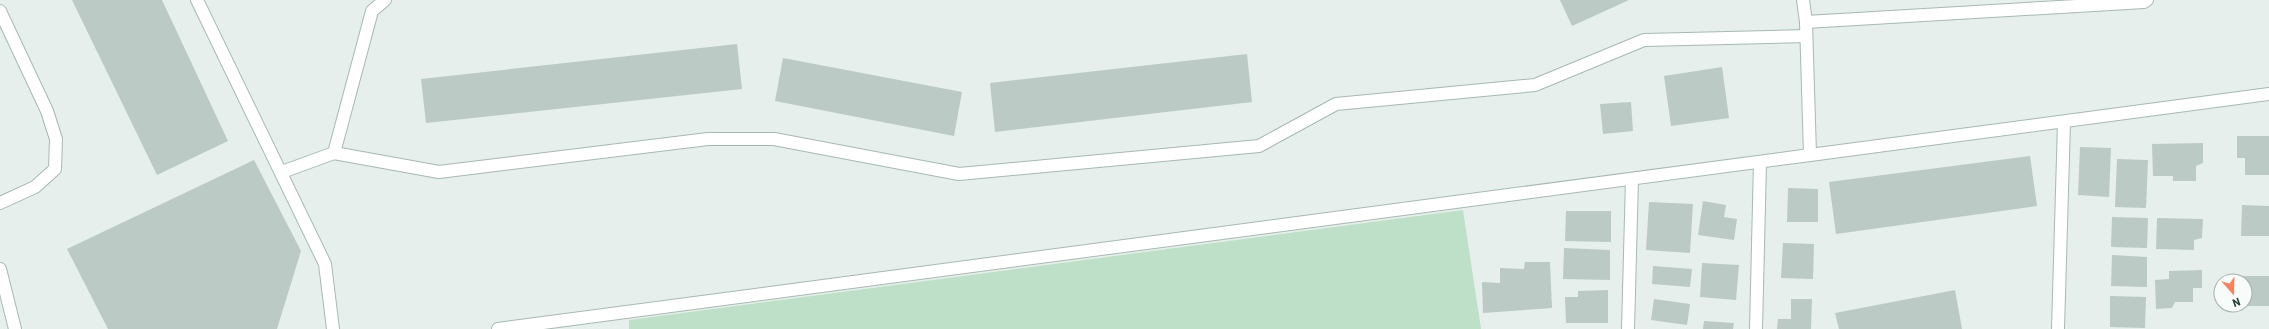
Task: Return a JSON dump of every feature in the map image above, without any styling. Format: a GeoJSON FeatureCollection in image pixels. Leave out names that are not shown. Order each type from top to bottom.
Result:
{"type":"FeatureCollection","features":[{"type":"Feature","properties":{"kind":"street"},"geometry":{"type":"LineString","coordinates":[[197,0],[282,172],[325,264],[333,329]]}},
{"type":"Feature","properties":{"kind":"street"},"geometry":{"type":"LineString","coordinates":[[334,154],[372,10],[385,0]]}},
{"type":"Feature","properties":{"kind":"street"},"geometry":{"type":"LineString","coordinates":[[1802,0],[1806,22],[1810,156]]}},
{"type":"Feature","properties":{"kind":"street"},"geometry":{"type":"LineString","coordinates":[[1806,22],[2136,2],[2146,0]]}},
{"type":"Feature","properties":{"kind":"street"},"geometry":{"type":"LineString","coordinates":[[0,11],[47,112],[56,139],[55,169],[35,187],[0,203]]}},
{"type":"Feature","properties":{"kind":"street"},"geometry":{"type":"LineString","coordinates":[[282,172],[334,154],[439,172],[708,139],[774,139],[960,174],[1259,146],[1336,104],[1535,84],[1644,40],[1806,36]]}},
{"type":"Feature","properties":{"kind":"street"},"geometry":{"type":"LineString","coordinates":[[498,329],[546,326],[2269,94]]}},
{"type":"Feature","properties":{"kind":"street"},"geometry":{"type":"LineString","coordinates":[[2058,329],[2064,122]]}},
{"type":"Feature","properties":{"kind":"street"},"geometry":{"type":"LineString","coordinates":[[1756,329],[1760,162]]}},
{"type":"Feature","properties":{"kind":"street"},"geometry":{"type":"LineString","coordinates":[[1628,329],[1632,179]]}},
{"type":"Feature","properties":{"kind":"street"},"geometry":{"type":"LineString","coordinates":[[0,269],[15,329]]}},
{"type":"Feature","properties":{"kind":"green space"},"geometry":{"type":"Polygon","coordinates":[[[1463,210],[1481,329],[629,329],[629,320],[1463,210]]]}},
{"type":"Feature","properties":{"kind":"building"},"geometry":{"type":"Polygon","coordinates":[[[72,0],[162,0],[228,141],[157,175],[72,0]]]}},
{"type":"Feature","properties":{"kind":"building"},"geometry":{"type":"Polygon","coordinates":[[[1560,0],[1629,0],[1572,26],[1560,0]]]}},
{"type":"Feature","properties":{"kind":"building"},"geometry":{"type":"Polygon","coordinates":[[[737,44],[742,89],[426,123],[421,79],[737,44]]]}},
{"type":"Feature","properties":{"kind":"building"},"geometry":{"type":"Polygon","coordinates":[[[1247,54],[1252,102],[995,132],[990,83],[1247,54]]]}},
{"type":"Feature","properties":{"kind":"building"},"geometry":{"type":"Polygon","coordinates":[[[783,58],[962,92],[954,136],[775,101],[783,58]]]}},
{"type":"Feature","properties":{"kind":"building"},"geometry":{"type":"Polygon","coordinates":[[[1722,67],[1729,118],[1671,126],[1664,76],[1722,67]]]}},
{"type":"Feature","properties":{"kind":"building"},"geometry":{"type":"Polygon","coordinates":[[[1631,102],[1633,131],[1603,134],[1600,104],[1631,102]]]}},
{"type":"Feature","properties":{"kind":"building"},"geometry":{"type":"Polygon","coordinates":[[[2237,136],[2269,136],[2269,175],[2245,175],[2245,158],[2237,158],[2237,136]]]}},
{"type":"Feature","properties":{"kind":"building"},"geometry":{"type":"Polygon","coordinates":[[[2203,143],[2203,163],[2196,166],[2196,181],[2173,181],[2173,176],[2153,176],[2152,144],[2203,143]]]}},
{"type":"Feature","properties":{"kind":"building"},"geometry":{"type":"Polygon","coordinates":[[[2080,147],[2111,148],[2109,197],[2078,195],[2080,147]]]}},
{"type":"Feature","properties":{"kind":"building"},"geometry":{"type":"Polygon","coordinates":[[[2030,156],[2037,206],[1836,234],[1829,182],[2030,156]]]}},
{"type":"Feature","properties":{"kind":"building"},"geometry":{"type":"Polygon","coordinates":[[[2117,159],[2148,160],[2146,208],[2115,207],[2117,159]]]}},
{"type":"Feature","properties":{"kind":"building"},"geometry":{"type":"Polygon","coordinates":[[[254,160],[301,251],[277,329],[108,329],[67,249],[254,160]]]}},
{"type":"Feature","properties":{"kind":"building"},"geometry":{"type":"Polygon","coordinates":[[[1788,188],[1818,189],[1818,222],[1787,222],[1788,188]]]}},
{"type":"Feature","properties":{"kind":"building"},"geometry":{"type":"Polygon","coordinates":[[[1703,201],[1726,205],[1724,217],[1737,219],[1734,240],[1698,235],[1703,201]]]}},
{"type":"Feature","properties":{"kind":"building"},"geometry":{"type":"Polygon","coordinates":[[[1649,202],[1693,204],[1690,253],[1646,250],[1649,202]]]}},
{"type":"Feature","properties":{"kind":"building"},"geometry":{"type":"Polygon","coordinates":[[[2242,205],[2269,206],[2269,236],[2241,236],[2242,205]]]}},
{"type":"Feature","properties":{"kind":"building"},"geometry":{"type":"Polygon","coordinates":[[[1566,211],[1611,211],[1611,242],[1565,241],[1566,211]]]}},
{"type":"Feature","properties":{"kind":"building"},"geometry":{"type":"Polygon","coordinates":[[[2112,217],[2148,218],[2147,248],[2111,247],[2112,217]]]}},
{"type":"Feature","properties":{"kind":"building"},"geometry":{"type":"Polygon","coordinates":[[[2157,218],[2203,219],[2202,238],[2194,240],[2194,250],[2156,249],[2157,218]]]}},
{"type":"Feature","properties":{"kind":"building"},"geometry":{"type":"Polygon","coordinates":[[[1783,243],[1814,244],[1813,279],[1781,278],[1783,243]]]}},
{"type":"Feature","properties":{"kind":"building"},"geometry":{"type":"Polygon","coordinates":[[[1564,248],[1610,250],[1610,280],[1563,279],[1564,248]]]}},
{"type":"Feature","properties":{"kind":"building"},"geometry":{"type":"Polygon","coordinates":[[[2112,255],[2147,257],[2147,287],[2111,286],[2112,255]]]}},
{"type":"Feature","properties":{"kind":"building"},"geometry":{"type":"Polygon","coordinates":[[[1525,262],[1550,262],[1552,308],[1483,313],[1482,282],[1500,283],[1500,268],[1524,269],[1525,262]]]}},
{"type":"Feature","properties":{"kind":"building"},"geometry":{"type":"Polygon","coordinates":[[[1702,263],[1739,265],[1736,300],[1700,297],[1702,263]]]}},
{"type":"Feature","properties":{"kind":"building"},"geometry":{"type":"Polygon","coordinates":[[[1653,266],[1692,269],[1690,287],[1652,284],[1653,266]]]}},
{"type":"Feature","properties":{"kind":"building"},"geometry":{"type":"Polygon","coordinates":[[[2202,270],[2202,288],[2193,288],[2193,302],[2175,302],[2172,308],[2156,309],[2155,280],[2169,279],[2169,271],[2202,270]]]}},
{"type":"Feature","properties":{"kind":"building"},"geometry":{"type":"Polygon","coordinates":[[[2253,276],[2269,276],[2269,306],[2253,306],[2253,276]]]}},
{"type":"Feature","properties":{"kind":"building"},"geometry":{"type":"Polygon","coordinates":[[[1608,290],[1608,323],[1566,323],[1565,297],[1578,297],[1578,291],[1608,290]]]}},
{"type":"Feature","properties":{"kind":"building"},"geometry":{"type":"Polygon","coordinates":[[[1955,290],[1962,329],[1839,329],[1835,313],[1955,290]]]}},
{"type":"Feature","properties":{"kind":"building"},"geometry":{"type":"Polygon","coordinates":[[[2110,296],[2146,297],[2145,328],[2110,327],[2110,296]]]}},
{"type":"Feature","properties":{"kind":"building"},"geometry":{"type":"Polygon","coordinates":[[[1654,299],[1690,304],[1687,325],[1651,320],[1654,299]]]}},
{"type":"Feature","properties":{"kind":"building"},"geometry":{"type":"Polygon","coordinates":[[[1791,299],[1812,299],[1811,329],[1777,329],[1778,319],[1791,319],[1791,299]]]}},
{"type":"Feature","properties":{"kind":"building"},"geometry":{"type":"Polygon","coordinates":[[[1704,321],[1734,323],[1733,329],[1703,329],[1704,321]]]}}]}
